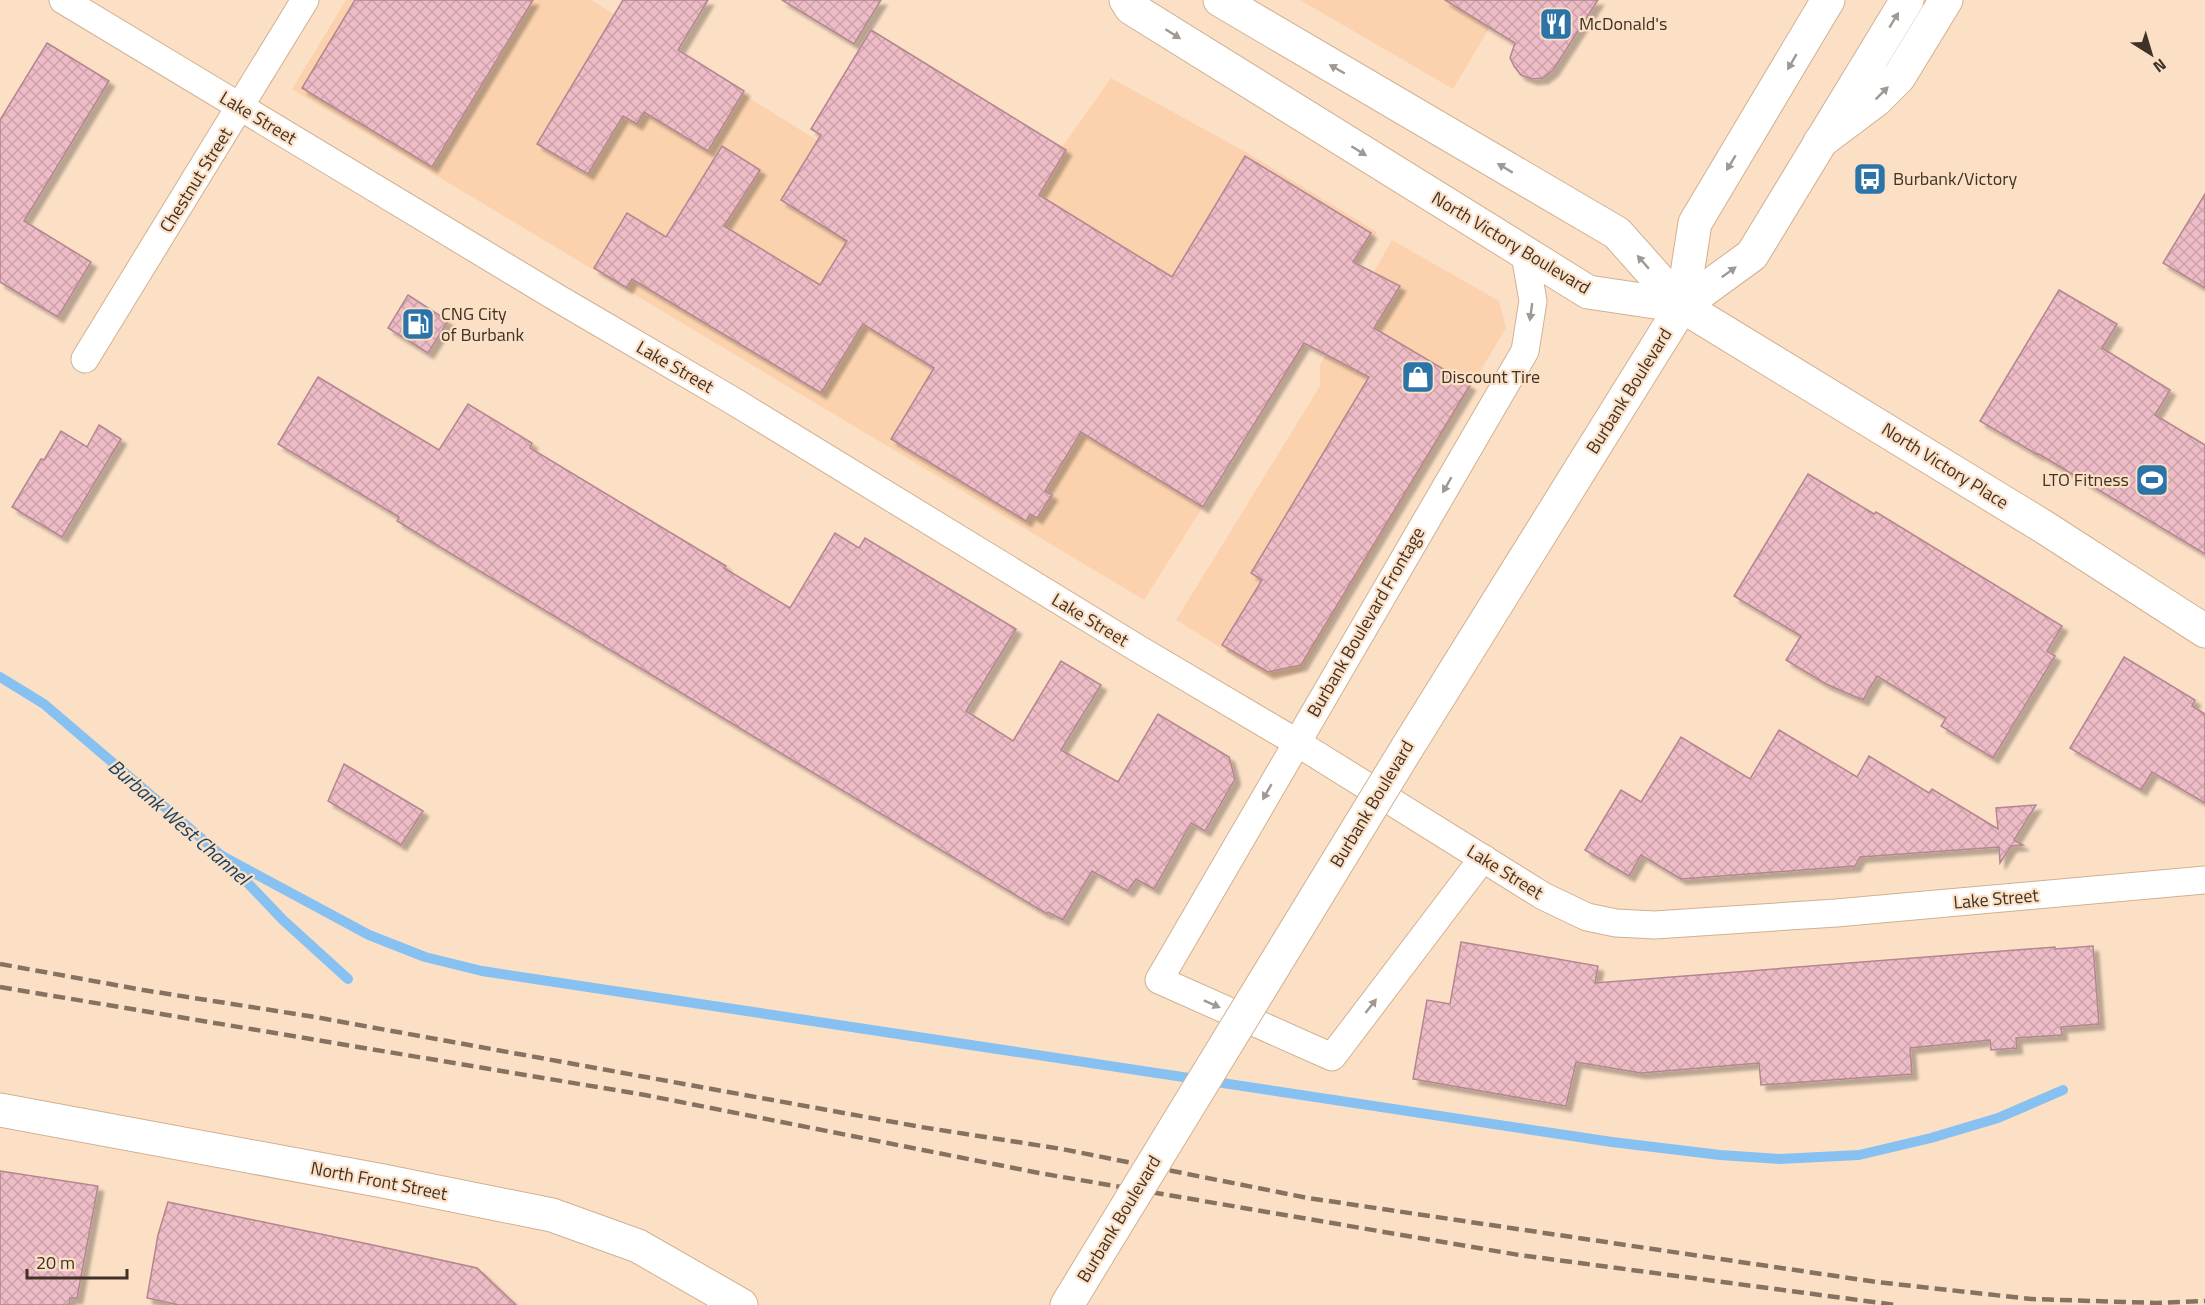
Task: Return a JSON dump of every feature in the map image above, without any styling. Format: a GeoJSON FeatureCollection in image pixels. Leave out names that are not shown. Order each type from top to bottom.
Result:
{"type":"FeatureCollection","features":[{"type":"Feature","properties":{"kind":"main road","name":"North Victory Boulevard"},"geometry":{"type":"LineString","coordinates":[[1126,0],[1131,8],[1588,292],[1682,306]]}},
{"type":"Feature","properties":{"kind":"main road"},"geometry":{"type":"LineString","coordinates":[[1220,0],[1617,232],[1682,306]]}},
{"type":"Feature","properties":{"kind":"main road","name":"Burbank Boulevard"},"geometry":{"type":"LineString","coordinates":[[1682,306],[1695,223],[1828,0]]}},
{"type":"Feature","properties":{"kind":"main road","name":"Burbank Boulevard"},"geometry":{"type":"LineString","coordinates":[[1067,1305],[1407,748],[1682,306],[1752,255],[1907,0]]}},
{"type":"Feature","properties":{"kind":"main road"},"geometry":{"type":"LineString","coordinates":[[1820,142],[1849,122],[1899,77],[1946,0]]}},
{"type":"Feature","properties":{"kind":"main road","name":"North Victory Place"},"geometry":{"type":"LineString","coordinates":[[1682,306],[2025,516],[2205,632]]}},
{"type":"Feature","properties":{"kind":"main road","name":"North Front Street"},"geometry":{"type":"LineString","coordinates":[[0,1110],[383,1181],[552,1215],[638,1246],[741,1305]]}},
{"type":"Feature","properties":{"kind":"street","name":"Lake Street"},"geometry":{"type":"LineString","coordinates":[[63,0],[568,305],[735,402],[1137,648],[1296,742],[1543,896],[1587,917],[1616,923],[1655,925],[1836,913],[2205,880]]}},
{"type":"Feature","properties":{"kind":"street","name":"Chestnut Street"},"geometry":{"type":"LineString","coordinates":[[85,359],[305,0]]}},
{"type":"Feature","properties":{"kind":"street","name":"Burbank Boulevard Frontage"},"geometry":{"type":"LineString","coordinates":[[1483,858],[1332,1057],[1159,980],[1525,351],[1533,301],[1525,254]]}},
{"type":"Feature","properties":{"kind":"shaded area"},"geometry":{"type":"Polygon","coordinates":[[[346,0],[591,0],[991,248],[1111,78],[1246,152],[1377,232],[1144,600],[292,89],[346,0]]]}},
{"type":"Feature","properties":{"kind":"shaded area"},"geometry":{"type":"Polygon","coordinates":[[[1300,0],[1506,0],[1453,89],[1300,0]]]}},
{"type":"Feature","properties":{"kind":"shaded area"},"geometry":{"type":"Polygon","coordinates":[[[1392,240],[1499,301],[1506,328],[1301,672],[1274,681],[1176,620],[1320,386],[1320,365],[1392,240]]]}},
{"type":"Feature","properties":{"kind":"building"},"geometry":{"type":"Polygon","coordinates":[[[355,0],[533,0],[432,167],[302,88],[355,0]]]}},
{"type":"Feature","properties":{"kind":"building"},"geometry":{"type":"Polygon","coordinates":[[[623,0],[708,0],[678,50],[744,91],[708,151],[644,112],[637,124],[623,116],[588,174],[537,144],[623,0]]]}},
{"type":"Feature","properties":{"kind":"building"},"geometry":{"type":"Polygon","coordinates":[[[782,0],[881,0],[854,44],[782,0]]]}},
{"type":"Feature","properties":{"kind":"building","name":"McDonald's"},"geometry":{"type":"Polygon","coordinates":[[[1445,0],[1598,0],[1553,70],[1543,78],[1532,79],[1521,75],[1510,58],[1515,43],[1445,0]]]}},
{"type":"Feature","properties":{"kind":"building"},"geometry":{"type":"Polygon","coordinates":[[[871,30],[1066,150],[1039,195],[1172,277],[1245,156],[1371,233],[1353,262],[1400,286],[1374,328],[1470,385],[1301,665],[1268,672],[1222,645],[1262,580],[1251,573],[1369,377],[1304,343],[1203,507],[1081,432],[1045,491],[1052,495],[1037,518],[1030,514],[1026,521],[891,439],[934,368],[863,324],[821,393],[632,279],[627,288],[594,268],[627,213],[666,237],[722,146],[760,170],[724,226],[820,285],[847,241],[781,200],[821,135],[811,129],[871,30]]]}},
{"type":"Feature","properties":{"kind":"building"},"geometry":{"type":"Polygon","coordinates":[[[47,43],[109,81],[24,221],[91,262],[58,317],[0,282],[0,120],[47,43]]]}},
{"type":"Feature","properties":{"kind":"building"},"geometry":{"type":"Polygon","coordinates":[[[2205,194],[2205,288],[2163,263],[2205,194]]]}},
{"type":"Feature","properties":{"kind":"building"},"geometry":{"type":"Polygon","coordinates":[[[2059,290],[2117,324],[2102,348],[2170,390],[2155,415],[2205,445],[2205,554],[1980,421],[2059,290]]]}},
{"type":"Feature","properties":{"kind":"building","name":"CNG City of Burbank"},"geometry":{"type":"Polygon","coordinates":[[[408,295],[448,321],[428,353],[388,328],[408,295]]]}},
{"type":"Feature","properties":{"kind":"building"},"geometry":{"type":"Polygon","coordinates":[[[318,377],[439,450],[468,404],[532,443],[530,448],[726,566],[724,568],[790,608],[835,533],[859,548],[865,538],[1016,629],[966,711],[1013,741],[1061,661],[1101,685],[1061,750],[1118,782],[1158,714],[1229,757],[1235,779],[1205,831],[1191,823],[1154,889],[1136,879],[1128,891],[1092,871],[1063,920],[1048,912],[1047,914],[397,521],[399,517],[278,444],[318,377]]]}},
{"type":"Feature","properties":{"kind":"building"},"geometry":{"type":"Polygon","coordinates":[[[99,425],[121,439],[62,537],[12,507],[61,431],[87,447],[99,425]]]}},
{"type":"Feature","properties":{"kind":"building"},"geometry":{"type":"Polygon","coordinates":[[[1808,474],[1874,514],[1876,512],[2062,626],[2047,651],[2055,656],[1993,758],[1941,726],[1946,718],[1877,676],[1863,700],[1826,684],[1786,660],[1801,636],[1734,596],[1808,474]]]}},
{"type":"Feature","properties":{"kind":"building"},"geometry":{"type":"Polygon","coordinates":[[[2124,657],[2195,700],[2192,706],[2205,714],[2205,803],[2152,772],[2141,790],[2070,748],[2124,657]]]}},
{"type":"Feature","properties":{"kind":"building"},"geometry":{"type":"Polygon","coordinates":[[[1779,730],[1857,777],[1869,756],[1929,793],[1932,789],[1998,829],[1996,808],[2036,805],[2014,840],[2023,845],[2011,846],[2000,863],[1999,847],[1860,857],[1855,866],[1681,879],[1641,855],[1629,876],[1585,850],[1621,790],[1641,802],[1681,737],[1750,779],[1779,730]]]}},
{"type":"Feature","properties":{"kind":"building"},"geometry":{"type":"Polygon","coordinates":[[[344,764],[423,811],[401,845],[328,801],[344,764]]]}},
{"type":"Feature","properties":{"kind":"building"},"geometry":{"type":"Polygon","coordinates":[[[1461,942],[1598,966],[1595,983],[2055,947],[2055,949],[2093,946],[2099,1024],[2061,1027],[2062,1035],[2016,1038],[2017,1048],[1991,1050],[1990,1040],[1910,1048],[1912,1074],[1761,1085],[1759,1063],[1641,1073],[1576,1062],[1566,1106],[1413,1079],[1427,1000],[1450,1004],[1461,942]]]}},
{"type":"Feature","properties":{"kind":"building"},"geometry":{"type":"Polygon","coordinates":[[[0,1171],[98,1186],[77,1298],[70,1298],[69,1305],[0,1305],[0,1171]]]}},
{"type":"Feature","properties":{"kind":"building"},"geometry":{"type":"Polygon","coordinates":[[[168,1202],[477,1268],[516,1305],[179,1305],[147,1298],[158,1235],[168,1202]]]}},
{"type":"Feature","properties":{"kind":"waterway","name":"Burbank West Channel"},"geometry":{"type":"LineString","coordinates":[[0,677],[44,704],[222,856],[283,920],[348,979]]}},
{"type":"Feature","properties":{"kind":"waterway"},"geometry":{"type":"LineString","coordinates":[[222,856],[369,935],[425,957],[482,971],[1612,1142],[1720,1155],[1780,1159],[1859,1155],[1931,1138],[1998,1118],[2063,1090]]}},
{"type":"Feature","properties":{"kind":"railway"},"geometry":{"type":"LineString","coordinates":[[0,964],[143,990],[315,1017],[921,1127],[1062,1149],[1308,1198],[1876,1282],[2031,1299],[2156,1303],[2205,1301]]}},
{"type":"Feature","properties":{"kind":"railway"},"geometry":{"type":"LineString","coordinates":[[0,987],[645,1095],[1039,1173],[1519,1255],[1896,1305]]}},
{"type":"Feature","properties":{"kind":"place","name":"McDonald's"},"geometry":{"type":"Point","coordinates":[1556,24]}},
{"type":"Feature","properties":{"kind":"place","name":"Burbank/Victory"},"geometry":{"type":"Point","coordinates":[1870,179]}},
{"type":"Feature","properties":{"kind":"place","name":"CNG City of Burbank"},"geometry":{"type":"Point","coordinates":[418,324]}},
{"type":"Feature","properties":{"kind":"place","name":"Discount Tire"},"geometry":{"type":"Point","coordinates":[1418,377]}},
{"type":"Feature","properties":{"kind":"place","name":"LTO Fitness"},"geometry":{"type":"Point","coordinates":[2152,480]}}]}
